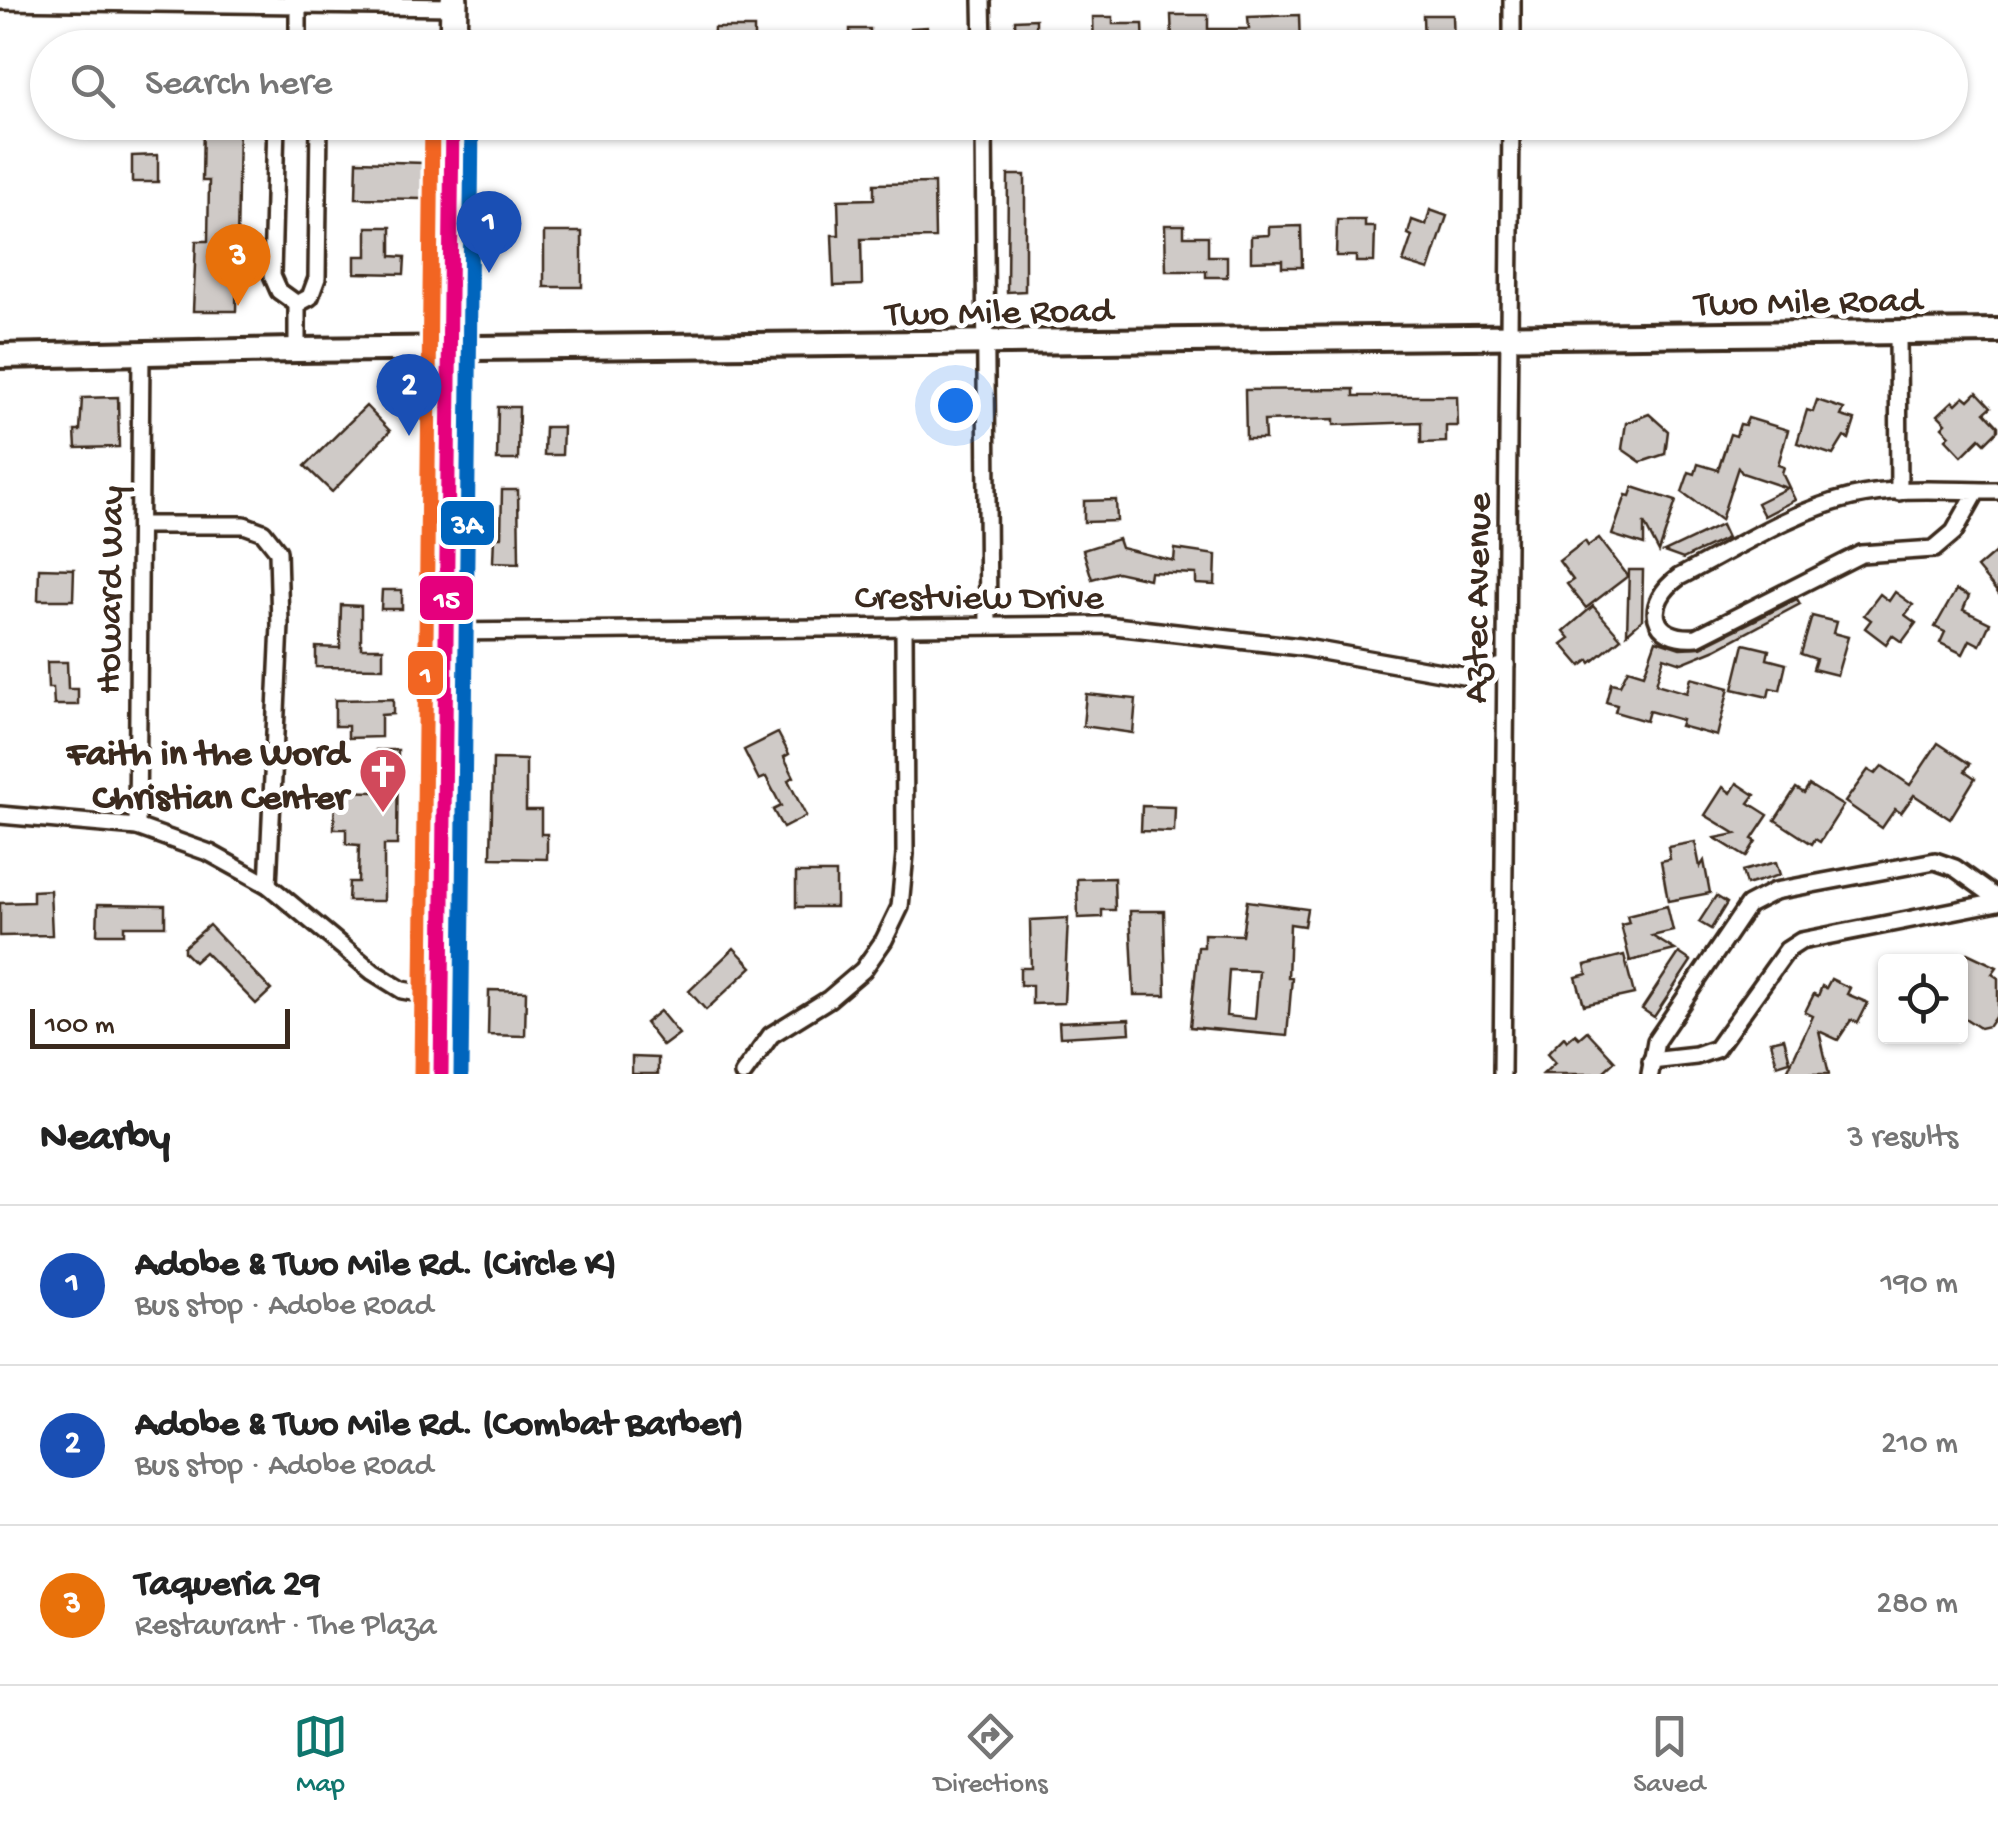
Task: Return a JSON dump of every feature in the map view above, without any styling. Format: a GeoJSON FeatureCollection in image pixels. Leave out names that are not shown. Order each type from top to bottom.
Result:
{"type":"FeatureCollection","features":[{"type":"Feature","properties":{"kind":"main road"},"geometry":{"type":"LineString","coordinates":[[453,30],[454,3]]}},
{"type":"Feature","properties":{"kind":"main road"},"geometry":{"type":"LineString","coordinates":[[441,1074],[452,140]]}},
{"type":"Feature","properties":{"kind":"street"},"geometry":{"type":"LineString","coordinates":[[982,0],[983,30]]}},
{"type":"Feature","properties":{"kind":"street"},"geometry":{"type":"LineString","coordinates":[[1512,0],[1512,30]]}},
{"type":"Feature","properties":{"kind":"street"},"geometry":{"type":"LineString","coordinates":[[0,1],[298,6],[454,3]]}},
{"type":"Feature","properties":{"kind":"street"},"geometry":{"type":"LineString","coordinates":[[298,6],[300,30]]}},
{"type":"Feature","properties":{"kind":"street"},"geometry":{"type":"LineString","coordinates":[[276,140],[272,276],[279,291],[297,304]]}},
{"type":"Feature","properties":{"kind":"street"},"geometry":{"type":"LineString","coordinates":[[297,304],[310,298],[317,278],[320,140]]}},
{"type":"Feature","properties":{"kind":"street"},"geometry":{"type":"LineString","coordinates":[[984,140],[988,625]]}},
{"type":"Feature","properties":{"kind":"street","name":"Aztec Avenue"},"geometry":{"type":"LineString","coordinates":[[1502,1074],[1511,140]]}},
{"type":"Feature","properties":{"kind":"street"},"geometry":{"type":"LineString","coordinates":[[296,350],[297,304]]}},
{"type":"Feature","properties":{"kind":"street","name":"Two Mile Road"},"geometry":{"type":"LineString","coordinates":[[0,356],[1998,331]]}},
{"type":"Feature","properties":{"kind":"street"},"geometry":{"type":"LineString","coordinates":[[1898,332],[1899,492]]}},
{"type":"Feature","properties":{"kind":"street","name":"Howard Way"},"geometry":{"type":"LineString","coordinates":[[137,827],[141,353]]}},
{"type":"Feature","properties":{"kind":"street"},"geometry":{"type":"LineString","coordinates":[[1977,491],[1954,532],[1934,549],[1861,554],[1839,562],[1697,637],[1676,639],[1656,619],[1661,590],[1814,508],[1856,496],[1998,490]]}},
{"type":"Feature","properties":{"kind":"street"},"geometry":{"type":"LineString","coordinates":[[142,524],[244,526],[263,532],[278,552],[280,625],[268,885]]}},
{"type":"Feature","properties":{"kind":"street","name":"Crestview Drive"},"geometry":{"type":"LineString","coordinates":[[447,632],[1106,625],[1300,647],[1463,676],[1506,665]]}},
{"type":"Feature","properties":{"kind":"street"},"geometry":{"type":"LineString","coordinates":[[742,1074],[770,1035],[829,999],[863,970],[900,908],[905,854],[904,626]]}},
{"type":"Feature","properties":{"kind":"street"},"geometry":{"type":"LineString","coordinates":[[0,815],[137,827],[210,853],[268,885],[373,972],[402,990],[442,997]]}},
{"type":"Feature","properties":{"kind":"street"},"geometry":{"type":"LineString","coordinates":[[1935,861],[1955,868],[1998,900],[1801,941],[1787,950],[1716,1049],[1650,1067],[1656,1041],[1732,926],[1748,905],[1775,891],[1935,861]]}},
{"type":"Feature","properties":{"kind":"building"},"geometry":{"type":"Polygon","coordinates":[[[1171,15],[1208,15],[1208,29],[1249,29],[1248,17],[1299,15],[1299,30],[1172,30],[1171,15]]]}},
{"type":"Feature","properties":{"kind":"building"},"geometry":{"type":"Polygon","coordinates":[[[1423,15],[1453,15],[1453,30],[1423,30],[1423,15]]]}},
{"type":"Feature","properties":{"kind":"building"},"geometry":{"type":"Polygon","coordinates":[[[1093,17],[1113,17],[1113,24],[1143,24],[1143,30],[1093,30],[1093,17]]]}},
{"type":"Feature","properties":{"kind":"building"},"geometry":{"type":"Polygon","coordinates":[[[1036,19],[1036,30],[1015,30],[1015,20],[1036,19]]]}},
{"type":"Feature","properties":{"kind":"building"},"geometry":{"type":"Polygon","coordinates":[[[714,28],[754,28],[754,30],[714,28]]]}},
{"type":"Feature","properties":{"kind":"building"},"geometry":{"type":"Polygon","coordinates":[[[203,140],[239,140],[236,311],[193,311],[196,241],[208,241],[209,181],[202,181],[203,140]]]}},
{"type":"Feature","properties":{"kind":"building"},"geometry":{"type":"Polygon","coordinates":[[[158,155],[158,182],[132,182],[132,156],[158,155]]]}},
{"type":"Feature","properties":{"kind":"building"},"geometry":{"type":"Polygon","coordinates":[[[357,161],[425,163],[424,199],[356,198],[357,161]]]}},
{"type":"Feature","properties":{"kind":"building"},"geometry":{"type":"Polygon","coordinates":[[[1008,175],[1025,175],[1025,291],[1007,292],[1008,175]]]}},
{"type":"Feature","properties":{"kind":"building"},"geometry":{"type":"Polygon","coordinates":[[[934,183],[935,238],[861,239],[862,285],[834,286],[832,235],[839,235],[838,200],[874,199],[874,184],[934,183]]]}},
{"type":"Feature","properties":{"kind":"building"},"geometry":{"type":"Polygon","coordinates":[[[1430,210],[1447,216],[1429,270],[1403,262],[1412,236],[1408,234],[1412,220],[1426,225],[1430,210]]]}},
{"type":"Feature","properties":{"kind":"building"},"geometry":{"type":"Polygon","coordinates":[[[1337,220],[1365,220],[1365,227],[1375,227],[1374,262],[1356,262],[1356,256],[1336,256],[1337,220]]]}},
{"type":"Feature","properties":{"kind":"building"},"geometry":{"type":"Polygon","coordinates":[[[1165,225],[1184,225],[1184,236],[1208,236],[1208,256],[1227,256],[1227,277],[1206,277],[1206,271],[1166,271],[1165,225]]]}},
{"type":"Feature","properties":{"kind":"building"},"geometry":{"type":"Polygon","coordinates":[[[1301,226],[1302,267],[1282,267],[1282,260],[1251,261],[1251,236],[1269,235],[1269,227],[1301,226]]]}},
{"type":"Feature","properties":{"kind":"building"},"geometry":{"type":"Polygon","coordinates":[[[367,227],[391,227],[391,256],[405,257],[404,274],[355,273],[355,256],[367,256],[367,227]]]}},
{"type":"Feature","properties":{"kind":"building"},"geometry":{"type":"Polygon","coordinates":[[[544,232],[582,232],[582,287],[544,287],[544,232]]]}},
{"type":"Feature","properties":{"kind":"building"},"geometry":{"type":"Polygon","coordinates":[[[1354,389],[1354,396],[1457,396],[1458,426],[1446,426],[1446,442],[1421,443],[1421,422],[1334,425],[1334,419],[1264,421],[1265,439],[1246,439],[1245,390],[1354,389]]]}},
{"type":"Feature","properties":{"kind":"building"},"geometry":{"type":"Polygon","coordinates":[[[1977,392],[1991,407],[1985,412],[1998,430],[1985,443],[1980,438],[1962,456],[1946,439],[1950,435],[1942,427],[1946,423],[1938,415],[1953,401],[1956,404],[1964,396],[1969,400],[1977,392]]]}},
{"type":"Feature","properties":{"kind":"building"},"geometry":{"type":"Polygon","coordinates":[[[118,397],[119,447],[76,448],[75,431],[80,431],[82,398],[118,397]]]}},
{"type":"Feature","properties":{"kind":"building"},"geometry":{"type":"Polygon","coordinates":[[[1817,400],[1844,409],[1841,416],[1855,420],[1849,439],[1844,437],[1833,455],[1797,443],[1807,410],[1813,412],[1817,400]]]}},
{"type":"Feature","properties":{"kind":"building"},"geometry":{"type":"Polygon","coordinates":[[[366,406],[390,431],[332,492],[305,466],[366,406]]]}},
{"type":"Feature","properties":{"kind":"building"},"geometry":{"type":"Polygon","coordinates":[[[498,407],[519,407],[518,460],[497,460],[498,407]]]}},
{"type":"Feature","properties":{"kind":"building"},"geometry":{"type":"Polygon","coordinates":[[[1649,414],[1668,431],[1665,454],[1641,462],[1622,449],[1626,423],[1649,414]]]}},
{"type":"Feature","properties":{"kind":"building"},"geometry":{"type":"Polygon","coordinates":[[[1748,418],[1788,430],[1778,465],[1784,467],[1782,473],[1795,500],[1764,516],[1757,503],[1787,488],[1742,473],[1738,467],[1721,520],[1682,492],[1689,472],[1695,474],[1698,464],[1718,470],[1730,434],[1736,436],[1740,424],[1745,425],[1748,418]]]}},
{"type":"Feature","properties":{"kind":"building"},"geometry":{"type":"Polygon","coordinates":[[[545,427],[563,427],[562,455],[544,455],[545,427]]]}},
{"type":"Feature","properties":{"kind":"building"},"geometry":{"type":"Polygon","coordinates":[[[1633,487],[1676,501],[1659,552],[1644,523],[1644,545],[1612,535],[1626,495],[1630,496],[1633,487]]]}},
{"type":"Feature","properties":{"kind":"building"},"geometry":{"type":"Polygon","coordinates":[[[502,490],[518,490],[519,563],[493,562],[494,537],[501,537],[502,490]]]}},
{"type":"Feature","properties":{"kind":"building"},"geometry":{"type":"Polygon","coordinates":[[[1116,500],[1117,521],[1084,522],[1084,501],[1116,500]]]}},
{"type":"Feature","properties":{"kind":"building"},"geometry":{"type":"Polygon","coordinates":[[[1721,525],[1727,538],[1683,559],[1664,552],[1721,525]]]}},
{"type":"Feature","properties":{"kind":"building"},"geometry":{"type":"Polygon","coordinates":[[[1599,538],[1628,576],[1586,608],[1567,584],[1573,580],[1559,561],[1585,541],[1588,546],[1599,538]]]}},
{"type":"Feature","properties":{"kind":"building"},"geometry":{"type":"Polygon","coordinates":[[[1118,539],[1121,548],[1174,561],[1175,549],[1216,555],[1215,585],[1196,584],[1196,574],[1150,572],[1149,579],[1117,572],[1092,579],[1083,550],[1118,539]]]}},
{"type":"Feature","properties":{"kind":"building"},"geometry":{"type":"Polygon","coordinates":[[[1998,550],[1998,593],[1977,568],[1998,550]]]}},
{"type":"Feature","properties":{"kind":"building"},"geometry":{"type":"Polygon","coordinates":[[[39,568],[74,569],[73,600],[38,600],[39,568]]]}},
{"type":"Feature","properties":{"kind":"building"},"geometry":{"type":"Polygon","coordinates":[[[1629,570],[1643,570],[1642,620],[1627,633],[1629,570]]]}},
{"type":"Feature","properties":{"kind":"building"},"geometry":{"type":"Polygon","coordinates":[[[382,590],[402,590],[402,609],[381,609],[382,590]]]}},
{"type":"Feature","properties":{"kind":"building"},"geometry":{"type":"Polygon","coordinates":[[[1956,590],[1969,596],[1963,610],[1990,623],[1980,645],[1970,640],[1963,654],[1940,643],[1945,632],[1935,627],[1956,590]]]}},
{"type":"Feature","properties":{"kind":"building"},"geometry":{"type":"Polygon","coordinates":[[[1895,592],[1913,605],[1905,615],[1916,623],[1902,642],[1892,635],[1886,644],[1865,628],[1871,620],[1864,615],[1880,594],[1889,601],[1895,592]]]}},
{"type":"Feature","properties":{"kind":"building"},"geometry":{"type":"Polygon","coordinates":[[[1797,599],[1800,604],[1716,649],[1682,663],[1664,657],[1656,684],[1687,693],[1691,678],[1729,688],[1717,736],[1680,726],[1682,720],[1649,711],[1646,721],[1615,712],[1617,705],[1606,702],[1611,683],[1620,685],[1628,669],[1644,674],[1656,640],[1680,648],[1701,647],[1797,599]]]}},
{"type":"Feature","properties":{"kind":"building"},"geometry":{"type":"Polygon","coordinates":[[[341,605],[361,606],[361,648],[383,648],[383,668],[316,667],[316,647],[340,648],[341,605]]]}},
{"type":"Feature","properties":{"kind":"building"},"geometry":{"type":"Polygon","coordinates":[[[1593,606],[1621,638],[1591,663],[1589,660],[1581,666],[1562,644],[1570,638],[1564,631],[1593,606]]]}},
{"type":"Feature","properties":{"kind":"building"},"geometry":{"type":"Polygon","coordinates":[[[1812,616],[1836,622],[1833,633],[1848,637],[1837,675],[1813,669],[1816,659],[1801,654],[1812,616]]]}},
{"type":"Feature","properties":{"kind":"building"},"geometry":{"type":"Polygon","coordinates":[[[1744,644],[1769,650],[1767,659],[1786,664],[1780,690],[1770,688],[1768,697],[1733,689],[1744,644]]]}},
{"type":"Feature","properties":{"kind":"building"},"geometry":{"type":"Polygon","coordinates":[[[47,662],[67,662],[68,689],[78,689],[78,705],[54,705],[53,688],[48,688],[47,662]]]}},
{"type":"Feature","properties":{"kind":"building"},"geometry":{"type":"Polygon","coordinates":[[[1086,694],[1136,699],[1133,733],[1083,726],[1086,694]]]}},
{"type":"Feature","properties":{"kind":"building"},"geometry":{"type":"Polygon","coordinates":[[[393,699],[393,714],[381,715],[381,737],[348,738],[348,726],[335,726],[335,700],[393,699]]]}},
{"type":"Feature","properties":{"kind":"building"},"geometry":{"type":"Polygon","coordinates":[[[778,733],[789,754],[784,757],[794,777],[788,780],[806,816],[783,828],[773,810],[781,806],[766,777],[759,780],[744,750],[778,733]]]}},
{"type":"Feature","properties":{"kind":"building"},"geometry":{"type":"Polygon","coordinates":[[[1938,743],[1970,764],[1965,771],[1975,778],[1950,819],[1914,795],[1901,813],[1895,809],[1882,828],[1845,802],[1868,770],[1875,774],[1882,766],[1910,785],[1938,743]]]}},
{"type":"Feature","properties":{"kind":"building"},"geometry":{"type":"Polygon","coordinates":[[[376,750],[398,750],[397,845],[384,845],[384,901],[348,901],[349,882],[358,882],[359,845],[346,844],[346,829],[334,829],[335,791],[375,792],[376,750]]]}},
{"type":"Feature","properties":{"kind":"building"},"geometry":{"type":"Polygon","coordinates":[[[493,759],[526,760],[526,810],[541,810],[541,834],[547,834],[547,859],[491,858],[493,759]]]}},
{"type":"Feature","properties":{"kind":"building"},"geometry":{"type":"Polygon","coordinates":[[[1737,783],[1755,795],[1749,803],[1768,815],[1752,839],[1756,841],[1746,857],[1715,838],[1736,834],[1705,815],[1723,787],[1731,793],[1737,783]]]}},
{"type":"Feature","properties":{"kind":"building"},"geometry":{"type":"Polygon","coordinates":[[[1809,785],[1843,806],[1820,842],[1815,839],[1812,844],[1775,820],[1796,788],[1804,793],[1809,785]]]}},
{"type":"Feature","properties":{"kind":"building"},"geometry":{"type":"Polygon","coordinates":[[[1142,806],[1175,807],[1174,832],[1141,831],[1142,806]]]}},
{"type":"Feature","properties":{"kind":"building"},"geometry":{"type":"Polygon","coordinates":[[[1695,842],[1700,867],[1704,861],[1710,893],[1668,901],[1661,861],[1670,859],[1668,847],[1695,842]]]}},
{"type":"Feature","properties":{"kind":"building"},"geometry":{"type":"Polygon","coordinates":[[[1776,862],[1780,875],[1746,885],[1742,871],[1776,862]]]}},
{"type":"Feature","properties":{"kind":"building"},"geometry":{"type":"Polygon","coordinates":[[[796,873],[836,873],[836,907],[796,907],[796,873]]]}},
{"type":"Feature","properties":{"kind":"building"},"geometry":{"type":"Polygon","coordinates":[[[1114,878],[1115,910],[1102,910],[1102,917],[1078,918],[1077,879],[1114,878]]]}},
{"type":"Feature","properties":{"kind":"building"},"geometry":{"type":"Polygon","coordinates":[[[50,890],[52,935],[0,936],[0,903],[33,902],[33,891],[50,890]]]}},
{"type":"Feature","properties":{"kind":"building"},"geometry":{"type":"Polygon","coordinates":[[[1716,896],[1727,903],[1711,929],[1699,922],[1716,896]]]}},
{"type":"Feature","properties":{"kind":"building"},"geometry":{"type":"Polygon","coordinates":[[[1247,901],[1307,909],[1304,926],[1290,924],[1288,978],[1292,978],[1287,1036],[1190,1027],[1198,947],[1204,947],[1204,934],[1242,935],[1247,901]],[[1229,970],[1226,1016],[1255,1019],[1259,971],[1229,970]]]}},
{"type":"Feature","properties":{"kind":"building"},"geometry":{"type":"Polygon","coordinates":[[[98,904],[165,905],[165,926],[124,926],[124,934],[97,934],[98,904]]]}},
{"type":"Feature","properties":{"kind":"building"},"geometry":{"type":"Polygon","coordinates":[[[1667,906],[1673,931],[1652,936],[1675,950],[1630,961],[1621,925],[1629,923],[1627,916],[1667,906]]]}},
{"type":"Feature","properties":{"kind":"building"},"geometry":{"type":"Polygon","coordinates":[[[1130,911],[1164,911],[1166,995],[1134,995],[1130,911]]]}},
{"type":"Feature","properties":{"kind":"building"},"geometry":{"type":"Polygon","coordinates":[[[1068,918],[1064,1003],[1032,1004],[1032,985],[1020,985],[1020,968],[1031,968],[1030,920],[1068,918]]]}},
{"type":"Feature","properties":{"kind":"building"},"geometry":{"type":"Polygon","coordinates":[[[209,925],[271,990],[256,1004],[205,952],[194,962],[184,952],[184,947],[209,925]]]}},
{"type":"Feature","properties":{"kind":"building"},"geometry":{"type":"Polygon","coordinates":[[[734,948],[752,967],[706,1010],[689,991],[734,948]]]}},
{"type":"Feature","properties":{"kind":"building"},"geometry":{"type":"Polygon","coordinates":[[[1679,953],[1691,961],[1654,1017],[1642,1009],[1679,953]]]}},
{"type":"Feature","properties":{"kind":"building"},"geometry":{"type":"Polygon","coordinates":[[[1966,954],[1997,967],[1992,974],[1998,978],[1998,1013],[1989,1026],[1980,1028],[1968,1020],[1966,954]]]}},
{"type":"Feature","properties":{"kind":"building"},"geometry":{"type":"Polygon","coordinates":[[[1624,955],[1634,994],[1584,1005],[1576,977],[1587,974],[1585,965],[1624,955]]]}},
{"type":"Feature","properties":{"kind":"building"},"geometry":{"type":"Polygon","coordinates":[[[1831,979],[1850,988],[1847,994],[1868,1003],[1858,1023],[1851,1020],[1838,1040],[1819,1031],[1829,1074],[1786,1074],[1813,1016],[1805,1012],[1814,994],[1818,996],[1831,979]]]}},
{"type":"Feature","properties":{"kind":"building"},"geometry":{"type":"Polygon","coordinates":[[[489,990],[526,991],[525,1036],[488,1035],[489,990]]]}},
{"type":"Feature","properties":{"kind":"building"},"geometry":{"type":"Polygon","coordinates":[[[660,1011],[679,1034],[663,1046],[645,1023],[660,1011]]]}},
{"type":"Feature","properties":{"kind":"building"},"geometry":{"type":"Polygon","coordinates":[[[1129,1019],[1130,1033],[1060,1037],[1059,1022],[1129,1019]]]}},
{"type":"Feature","properties":{"kind":"building"},"geometry":{"type":"Polygon","coordinates":[[[1587,1031],[1615,1061],[1601,1074],[1543,1074],[1555,1063],[1547,1054],[1564,1037],[1567,1041],[1575,1034],[1579,1038],[1587,1031]]]}},
{"type":"Feature","properties":{"kind":"building"},"geometry":{"type":"Polygon","coordinates":[[[1784,1038],[1790,1061],[1777,1065],[1771,1041],[1784,1038]]]}},
{"type":"Feature","properties":{"kind":"building"},"geometry":{"type":"Polygon","coordinates":[[[632,1057],[658,1058],[658,1074],[632,1074],[632,1057]]]}},
{"type":"Feature","properties":{"kind":"transit line","name":"1"},"geometry":{"type":"LineString","coordinates":[[421,1074],[432,140]]}},
{"type":"Feature","properties":{"kind":"transit line","name":"15"},"geometry":{"type":"LineString","coordinates":[[441,1074],[452,140]]}},
{"type":"Feature","properties":{"kind":"transit line","name":"3A"},"geometry":{"type":"LineString","coordinates":[[461,1074],[472,140]]}},
{"type":"Feature","properties":{"kind":"place","name":"Adobe & Two Mile Rd. (Circle K)"},"geometry":{"type":"Point","coordinates":[489,273]}},
{"type":"Feature","properties":{"kind":"place","name":"Taqueria 29"},"geometry":{"type":"Point","coordinates":[238,306]}},
{"type":"Feature","properties":{"kind":"place","name":"Adobe & Two Mile Rd. (Combat Barber)"},"geometry":{"type":"Point","coordinates":[409,436]}},
{"type":"Feature","properties":{"kind":"place","name":"Faith in the Word Christian Center"},"geometry":{"type":"Point","coordinates":[383,814]}}]}
